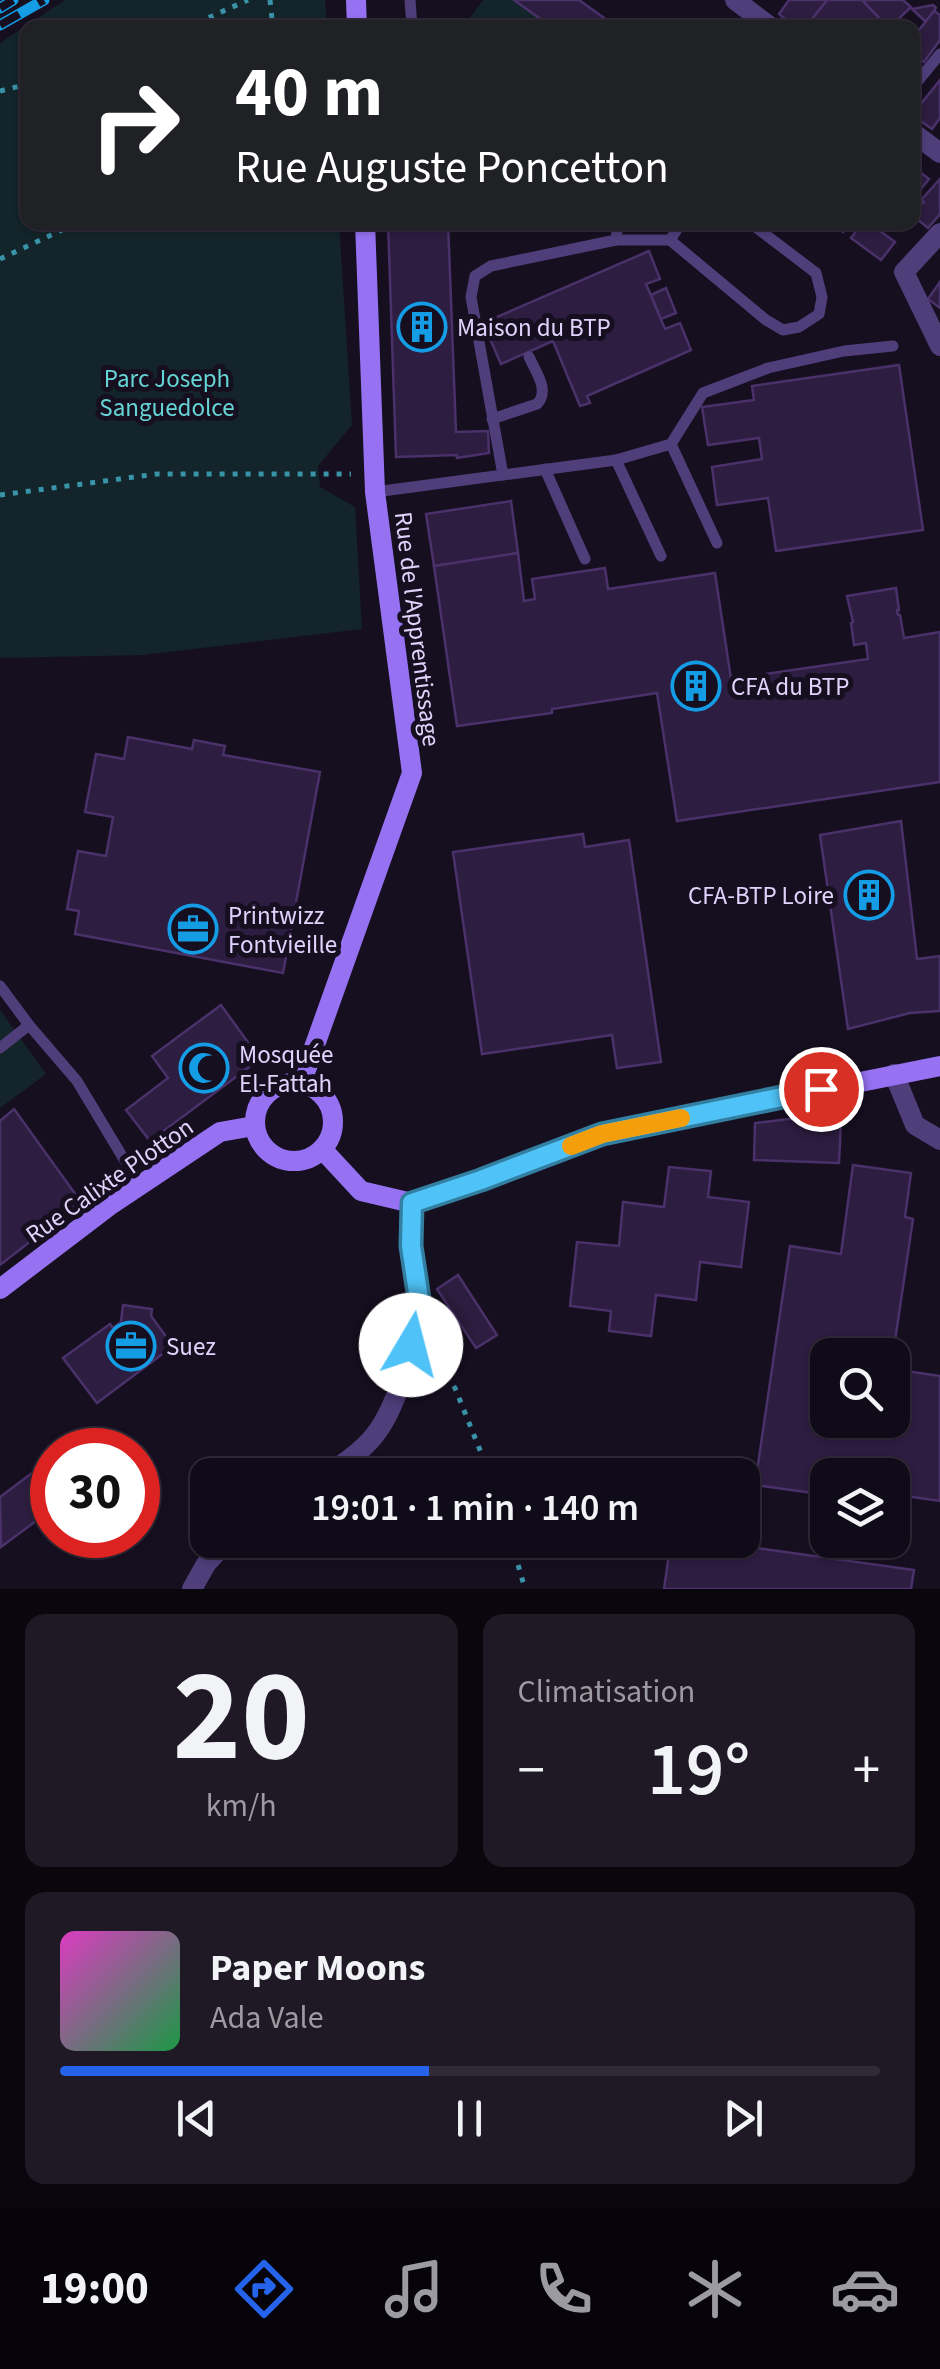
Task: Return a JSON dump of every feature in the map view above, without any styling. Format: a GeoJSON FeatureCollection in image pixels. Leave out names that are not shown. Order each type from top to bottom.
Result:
{"type":"FeatureCollection","features":[{"type":"Feature","properties":{"kind":"street"},"geometry":{"type":"LineString","coordinates":[[735,0],[764,14]]}},
{"type":"Feature","properties":{"kind":"street","name":"Rue de l'Apprentissage"},"geometry":{"type":"LineString","coordinates":[[301,1084],[412,773],[375,483],[365,230]]}},
{"type":"Feature","properties":{"kind":"street"},"geometry":{"type":"LineString","coordinates":[[940,233],[904,272],[940,346]]}},
{"type":"Feature","properties":{"kind":"street"},"geometry":{"type":"LineString","coordinates":[[322,1149],[362,1191],[412,1203],[602,1134],[940,1066]]}},
{"type":"Feature","properties":{"kind":"street"},"geometry":{"type":"LineString","coordinates":[[894,1074],[915,1125],[940,1140]]}},
{"type":"Feature","properties":{"kind":"street"},"geometry":{"type":"LineString","coordinates":[[289,1083],[301,1084],[322,1094],[332,1116],[332,1128],[329,1139],[312,1157],[287,1161],[265,1149],[254,1126],[255,1114],[267,1093],[289,1083]]}},
{"type":"Feature","properties":{"kind":"street","name":"Rue Calixte Plotton"},"geometry":{"type":"LineString","coordinates":[[0,1289],[109,1206],[220,1132],[254,1126]]}},
{"type":"Feature","properties":{"kind":"street"},"geometry":{"type":"LineString","coordinates":[[351,1458],[374,1436],[392,1408],[416,1325],[419,1299],[411,1246],[412,1203]]}},
{"type":"Feature","properties":{"kind":"street"},"geometry":{"type":"LineString","coordinates":[[192,1589],[212,1558]]}},
{"type":"Feature","properties":{"kind":"lane"},"geometry":{"type":"LineString","coordinates":[[920,78],[940,54]]}},
{"type":"Feature","properties":{"kind":"lane"},"geometry":{"type":"LineString","coordinates":[[616,240],[617,230]]}},
{"type":"Feature","properties":{"kind":"lane"},"geometry":{"type":"LineString","coordinates":[[670,240],[677,230]]}},
{"type":"Feature","properties":{"kind":"lane"},"geometry":{"type":"LineString","coordinates":[[503,475],[470,297],[474,276],[491,266],[616,240],[670,240],[766,320],[782,330],[799,326],[819,314],[822,296],[816,274],[760,230]]}},
{"type":"Feature","properties":{"kind":"lane"},"geometry":{"type":"LineString","coordinates":[[375,483],[503,475],[616,460],[672,444],[702,393],[768,368],[844,351],[893,346]]}},
{"type":"Feature","properties":{"kind":"lane"},"geometry":{"type":"LineString","coordinates":[[492,418],[537,404],[542,398],[544,392],[529,357]]}},
{"type":"Feature","properties":{"kind":"lane"},"geometry":{"type":"LineString","coordinates":[[672,444],[717,543]]}},
{"type":"Feature","properties":{"kind":"lane"},"geometry":{"type":"LineString","coordinates":[[616,460],[661,556]]}},
{"type":"Feature","properties":{"kind":"lane"},"geometry":{"type":"LineString","coordinates":[[545,469],[585,559]]}},
{"type":"Feature","properties":{"kind":"lane"},"geometry":{"type":"LineString","coordinates":[[0,986],[78,1081],[140,1186]]}},
{"type":"Feature","properties":{"kind":"lane"},"geometry":{"type":"LineString","coordinates":[[0,1048],[30,1026]]}},
{"type":"Feature","properties":{"kind":"path"},"geometry":{"type":"LineString","coordinates":[[203,20],[248,0]]}},
{"type":"Feature","properties":{"kind":"path"},"geometry":{"type":"LineString","coordinates":[[0,259],[62,230]]}},
{"type":"Feature","properties":{"kind":"path"},"geometry":{"type":"LineString","coordinates":[[0,495],[156,474],[319,476],[375,483]]}},
{"type":"Feature","properties":{"kind":"path"},"geometry":{"type":"LineString","coordinates":[[416,1325],[455,1388],[482,1458]]}},
{"type":"Feature","properties":{"kind":"path"},"geometry":{"type":"LineString","coordinates":[[517,1558],[526,1589]]}},
{"type":"Feature","properties":{"kind":"green space","name":"Parc Joseph Sanguedolce"},"geometry":{"type":"Polygon","coordinates":[[[65,0],[325,0],[326,20],[35,20],[65,0]]]}},
{"type":"Feature","properties":{"kind":"green space"},"geometry":{"type":"Polygon","coordinates":[[[483,0],[514,0],[543,20],[468,20],[483,0]]]}},
{"type":"Feature","properties":{"kind":"green space","name":"Parc Joseph Sanguedolce"},"geometry":{"type":"Polygon","coordinates":[[[20,30],[20,230],[339,230],[352,425],[318,466],[320,487],[355,507],[362,629],[143,655],[0,658],[0,43],[20,30]]]}},
{"type":"Feature","properties":{"kind":"green space"},"geometry":{"type":"Polygon","coordinates":[[[0,1010],[46,1074],[0,1108],[0,1010]]]}},
{"type":"Feature","properties":{"kind":"building"},"geometry":{"type":"Polygon","coordinates":[[[514,0],[579,0],[607,20],[542,20],[514,0]]]}},
{"type":"Feature","properties":{"kind":"building"},"geometry":{"type":"Polygon","coordinates":[[[789,0],[827,0],[811,20],[786,20],[779,14],[789,0]]]}},
{"type":"Feature","properties":{"kind":"building"},"geometry":{"type":"Polygon","coordinates":[[[827,0],[862,0],[881,20],[811,20],[827,0]]]}},
{"type":"Feature","properties":{"kind":"building"},"geometry":{"type":"Polygon","coordinates":[[[903,0],[911,7],[897,20],[881,20],[864,2],[903,0]]]}},
{"type":"Feature","properties":{"kind":"building"},"geometry":{"type":"Polygon","coordinates":[[[933,5],[936,8],[926,22],[912,9],[933,5]]]}},
{"type":"Feature","properties":{"kind":"building"},"geometry":{"type":"Polygon","coordinates":[[[934,11],[940,15],[940,40],[924,62],[920,59],[920,29],[934,11]]]}},
{"type":"Feature","properties":{"kind":"building"},"geometry":{"type":"Polygon","coordinates":[[[940,80],[940,118],[932,129],[920,121],[920,105],[940,80]]]}},
{"type":"Feature","properties":{"kind":"building"},"geometry":{"type":"Polygon","coordinates":[[[920,172],[929,179],[920,190],[920,172]]]}},
{"type":"Feature","properties":{"kind":"building"},"geometry":{"type":"Polygon","coordinates":[[[940,179],[940,214],[928,228],[920,222],[920,206],[924,202],[921,200],[940,179]]]}},
{"type":"Feature","properties":{"kind":"building","name":"Maison du BTP"},"geometry":{"type":"Polygon","coordinates":[[[388,230],[448,230],[456,432],[488,431],[489,453],[457,458],[396,457],[388,230]]]}},
{"type":"Feature","properties":{"kind":"building"},"geometry":{"type":"Polygon","coordinates":[[[857,230],[879,230],[895,242],[881,260],[851,238],[857,230]]]}},
{"type":"Feature","properties":{"kind":"building"},"geometry":{"type":"Polygon","coordinates":[[[649,251],[660,279],[646,284],[665,329],[680,323],[691,350],[587,396],[590,403],[580,406],[553,341],[501,364],[483,323],[649,251]]]}},
{"type":"Feature","properties":{"kind":"building"},"geometry":{"type":"Polygon","coordinates":[[[940,282],[940,308],[928,299],[940,282]]]}},
{"type":"Feature","properties":{"kind":"building"},"geometry":{"type":"Polygon","coordinates":[[[666,288],[676,313],[661,319],[651,295],[666,288]]]}},
{"type":"Feature","properties":{"kind":"building"},"geometry":{"type":"Polygon","coordinates":[[[899,365],[923,530],[776,551],[768,498],[717,505],[712,467],[762,459],[759,438],[708,445],[702,407],[754,400],[752,386],[899,365]]]}},
{"type":"Feature","properties":{"kind":"building"},"geometry":{"type":"Polygon","coordinates":[[[511,501],[518,553],[434,566],[426,514],[511,501]]]}},
{"type":"Feature","properties":{"kind":"building","name":"CFA du BTP"},"geometry":{"type":"Polygon","coordinates":[[[518,553],[524,601],[535,599],[532,579],[605,568],[608,589],[715,573],[731,679],[868,659],[866,643],[854,645],[847,596],[896,588],[904,638],[940,632],[940,782],[677,821],[657,693],[457,726],[434,566],[518,553]]]}},
{"type":"Feature","properties":{"kind":"building"},"geometry":{"type":"Polygon","coordinates":[[[128,737],[192,749],[194,740],[225,746],[223,755],[320,772],[283,973],[75,934],[79,911],[67,909],[78,851],[106,856],[113,817],[85,812],[96,754],[124,759],[128,737]]]}},
{"type":"Feature","properties":{"kind":"building","name":"CFA-BTP Loire"},"geometry":{"type":"Polygon","coordinates":[[[901,821],[917,959],[940,956],[940,1011],[910,1013],[848,1029],[820,835],[901,821]]]}},
{"type":"Feature","properties":{"kind":"building"},"geometry":{"type":"Polygon","coordinates":[[[583,834],[585,847],[629,840],[661,1062],[617,1068],[612,1035],[482,1054],[453,852],[583,834]]]}},
{"type":"Feature","properties":{"kind":"building","name":"Mosquée El-Fattah"},"geometry":{"type":"Polygon","coordinates":[[[221,1005],[260,1059],[150,1141],[126,1110],[168,1078],[152,1056],[221,1005]]]}},
{"type":"Feature","properties":{"kind":"building"},"geometry":{"type":"Polygon","coordinates":[[[14,1109],[81,1202],[0,1265],[0,1121],[14,1109]]]}},
{"type":"Feature","properties":{"kind":"building"},"geometry":{"type":"Polygon","coordinates":[[[789,1119],[841,1121],[839,1163],[754,1160],[755,1123],[789,1119]]]}},
{"type":"Feature","properties":{"kind":"building"},"geometry":{"type":"Polygon","coordinates":[[[164,1132],[169,1139],[159,1146],[155,1140],[164,1132]]]}},
{"type":"Feature","properties":{"kind":"building"},"geometry":{"type":"Polygon","coordinates":[[[853,1165],[911,1173],[905,1217],[913,1219],[895,1338],[810,1338],[810,1438],[910,1438],[910,1372],[940,1376],[940,1501],[910,1497],[910,1458],[810,1458],[810,1493],[760,1486],[759,1458],[790,1246],[841,1254],[853,1165]]]}},
{"type":"Feature","properties":{"kind":"building"},"geometry":{"type":"Polygon","coordinates":[[[669,1167],[711,1171],[708,1197],[749,1202],[741,1267],[700,1262],[696,1300],[656,1295],[651,1336],[609,1331],[611,1311],[570,1306],[577,1242],[619,1246],[623,1202],[664,1207],[669,1167]]]}},
{"type":"Feature","properties":{"kind":"building"},"geometry":{"type":"Polygon","coordinates":[[[458,1275],[497,1335],[476,1348],[437,1289],[458,1275]]]}},
{"type":"Feature","properties":{"kind":"building"},"geometry":{"type":"Polygon","coordinates":[[[123,1305],[152,1309],[151,1316],[173,1346],[97,1403],[63,1358],[110,1324],[113,1328],[121,1322],[123,1305]]]}},
{"type":"Feature","properties":{"kind":"building"},"geometry":{"type":"Polygon","coordinates":[[[30,1474],[30,1525],[1,1547],[0,1497],[30,1474]]]}},
{"type":"Feature","properties":{"kind":"building"},"geometry":{"type":"Polygon","coordinates":[[[760,1548],[914,1570],[911,1589],[664,1589],[668,1558],[760,1558],[760,1548]]]}},
{"type":"Feature","properties":{"kind":"railway"},"geometry":{"type":"LineString","coordinates":[[0,8],[13,0]]}},
{"type":"Feature","properties":{"kind":"railway"},"geometry":{"type":"LineString","coordinates":[[0,25],[44,0]]}},
{"type":"Feature","properties":{"kind":"slow traffic"},"geometry":{"type":"LineString","coordinates":[[571,1146],[602,1134],[681,1118]]}},
{"type":"Feature","properties":{"kind":"place","name":"Maison du BTP"},"geometry":{"type":"Point","coordinates":[422,327]}},
{"type":"Feature","properties":{"kind":"place","name":"CFA du BTP"},"geometry":{"type":"Point","coordinates":[696,686]}},
{"type":"Feature","properties":{"kind":"place","name":"CFA-BTP Loire"},"geometry":{"type":"Point","coordinates":[869,895]}},
{"type":"Feature","properties":{"kind":"place","name":"Printwizz Fontvieille"},"geometry":{"type":"Point","coordinates":[193,929]}},
{"type":"Feature","properties":{"kind":"place","name":"Mosquée El-Fattah"},"geometry":{"type":"Point","coordinates":[204,1068]}},
{"type":"Feature","properties":{"kind":"place","name":"Suez"},"geometry":{"type":"Point","coordinates":[131,1346]}},
{"type":"Feature","properties":{"kind":"route"},"geometry":{"type":"LineString","coordinates":[[411,1345],[419,1299],[411,1246],[412,1203],[602,1134],[821,1089]]}}]}
